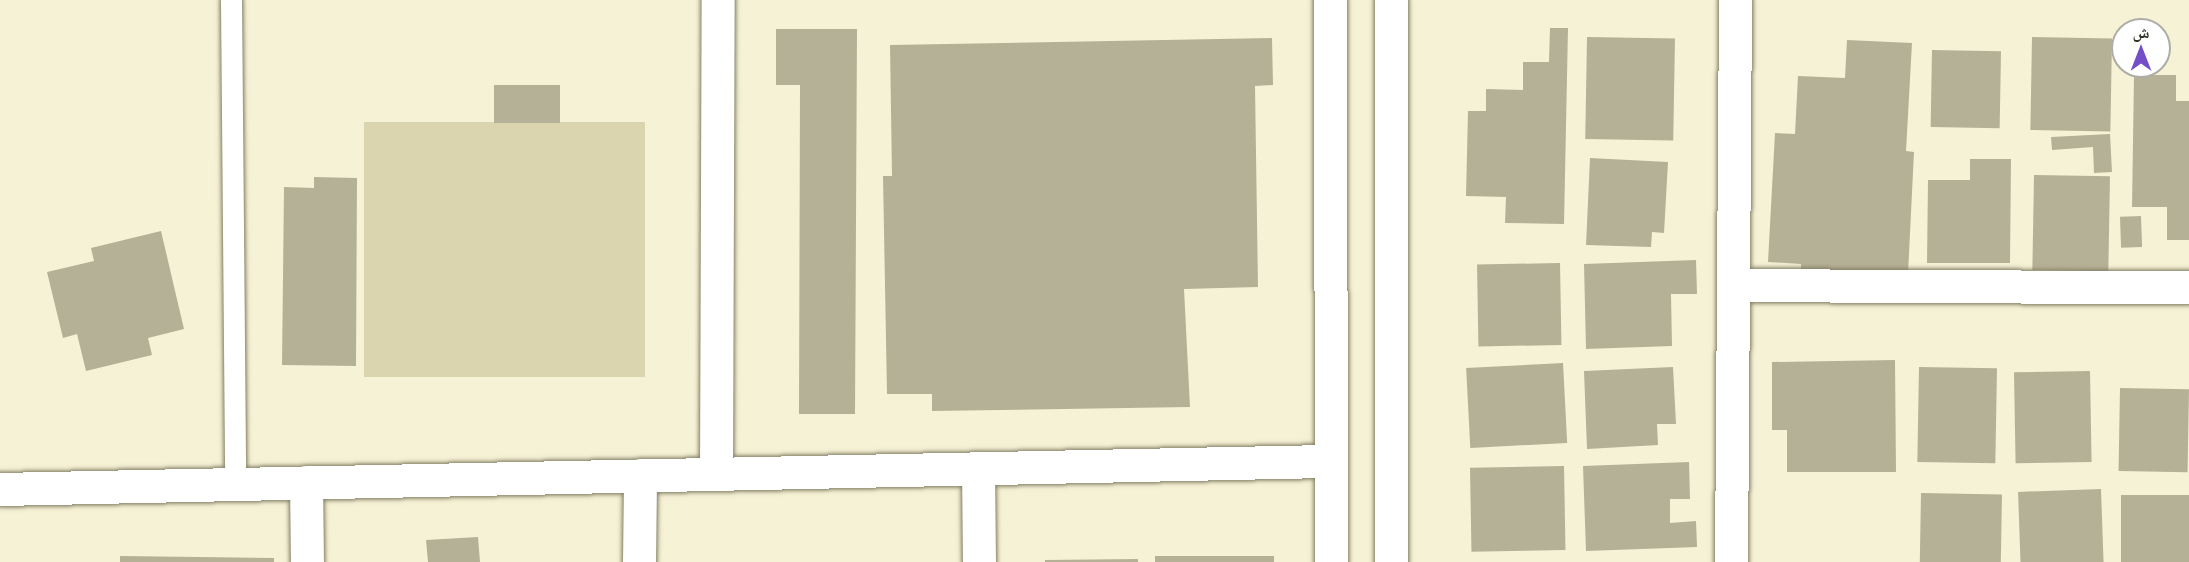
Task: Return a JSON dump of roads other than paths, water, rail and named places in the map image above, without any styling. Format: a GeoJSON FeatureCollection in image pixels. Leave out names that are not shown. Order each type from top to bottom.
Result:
{"type":"FeatureCollection","features":[{"type":"Feature","properties":{"kind":"street"},"geometry":{"type":"LineString","coordinates":[[716,473],[718,0]]}},
{"type":"Feature","properties":{"kind":"street"},"geometry":{"type":"LineString","coordinates":[[1330,0],[1331,562]]}},
{"type":"Feature","properties":{"kind":"street"},"geometry":{"type":"LineString","coordinates":[[1391,0],[1391,562]]}},
{"type":"Feature","properties":{"kind":"street"},"geometry":{"type":"LineString","coordinates":[[1731,562],[1735,0]]}},
{"type":"Feature","properties":{"kind":"street"},"geometry":{"type":"LineString","coordinates":[[1733,285],[2189,287]]}},
{"type":"Feature","properties":{"kind":"street"},"geometry":{"type":"LineString","coordinates":[[0,489],[1330,461]]}},
{"type":"Feature","properties":{"kind":"street"},"geometry":{"type":"LineString","coordinates":[[978,468],[979,562]]}},
{"type":"Feature","properties":{"kind":"street"},"geometry":{"type":"LineString","coordinates":[[639,475],[639,562]]}},
{"type":"Feature","properties":{"kind":"street"},"geometry":{"type":"LineString","coordinates":[[306,482],[307,562]]}},
{"type":"Feature","properties":{"kind":"lane"},"geometry":{"type":"LineString","coordinates":[[231,0],[235,484]]}}]}
